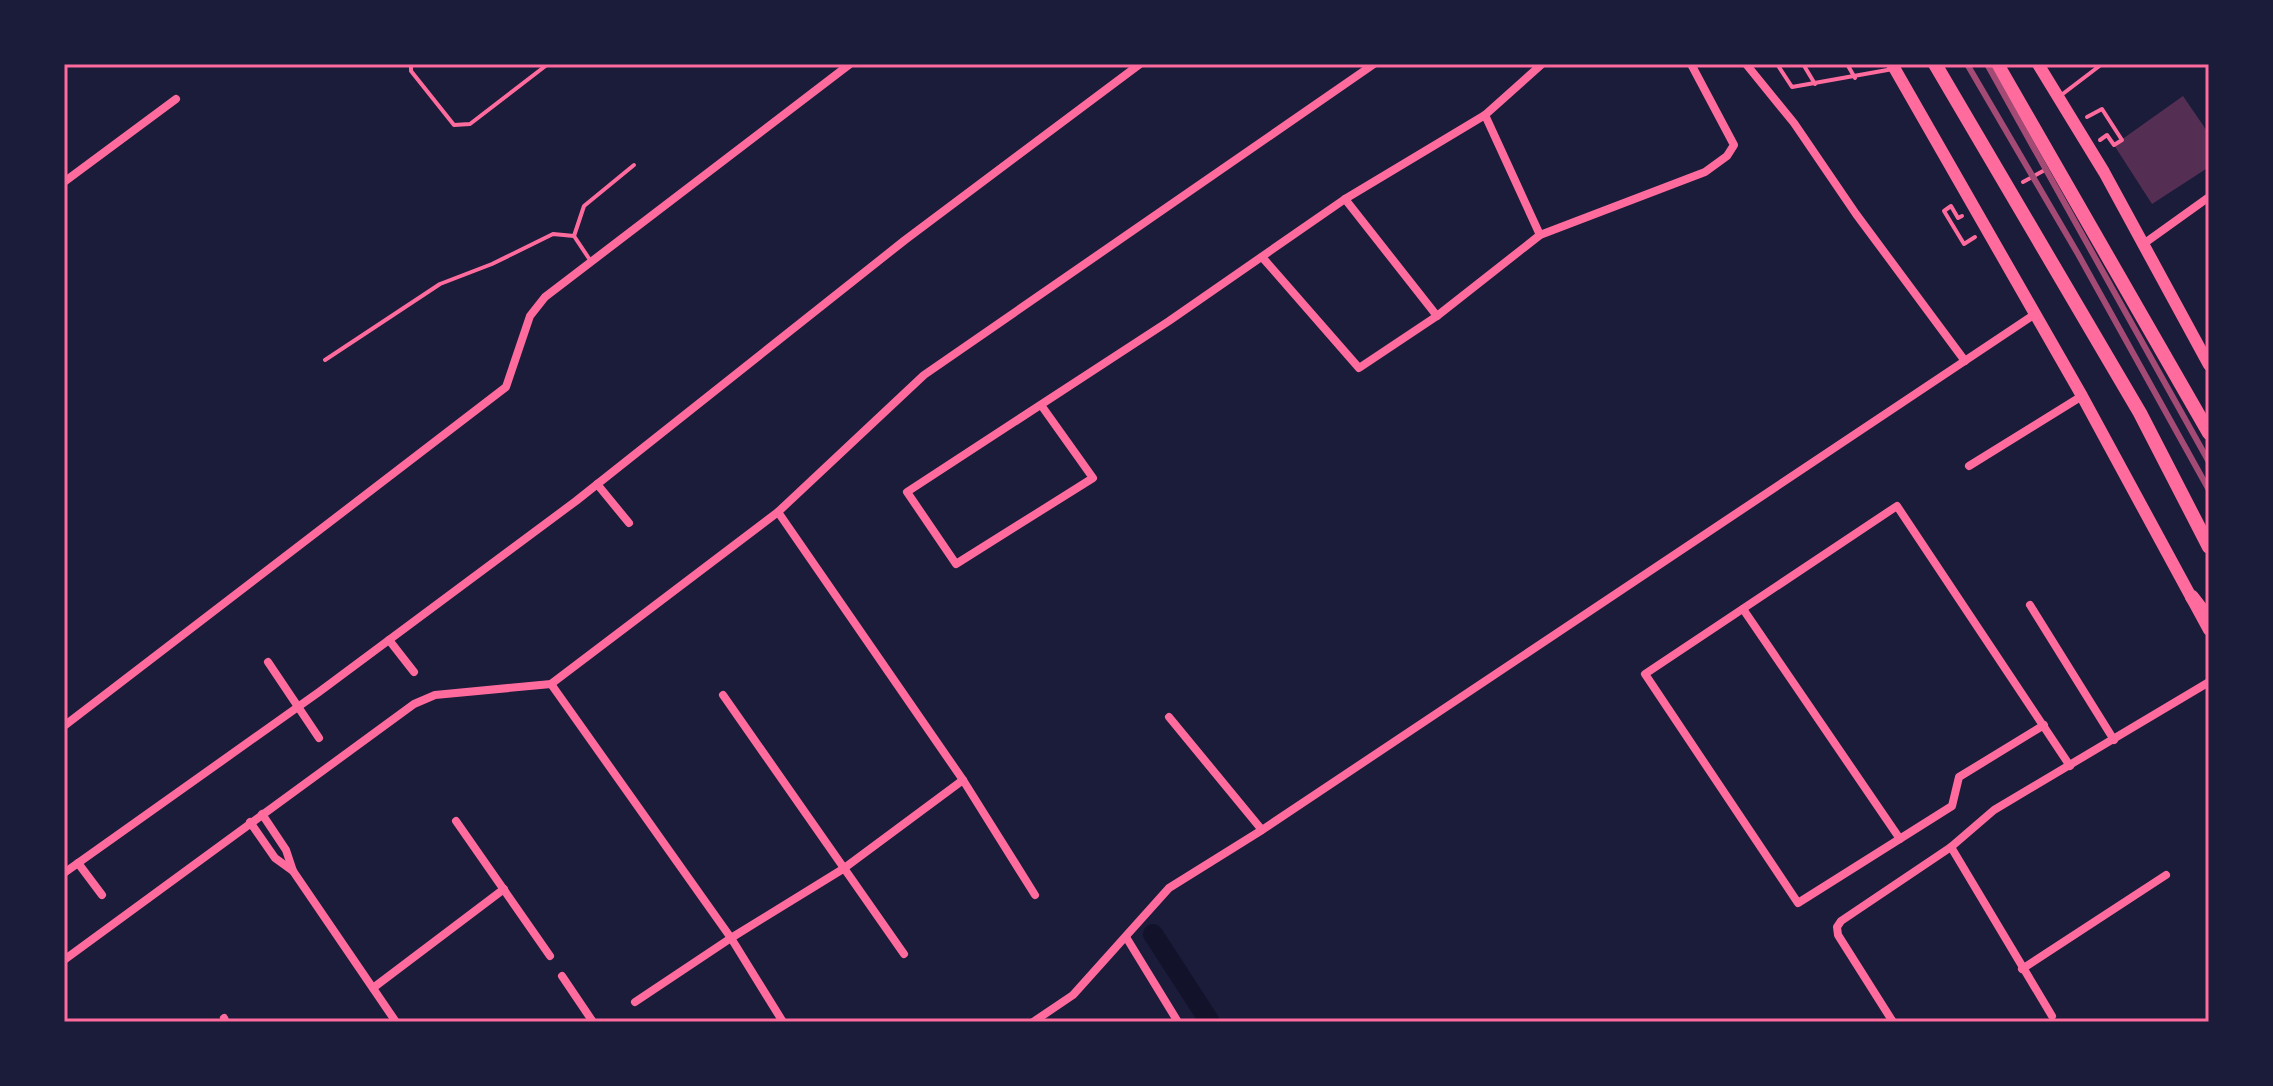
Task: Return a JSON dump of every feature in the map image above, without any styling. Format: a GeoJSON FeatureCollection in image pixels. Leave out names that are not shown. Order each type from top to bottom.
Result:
{"type":"FeatureCollection","features":[{"type":"Feature","properties":{"kind":"main road"},"geometry":{"type":"LineString","coordinates":[[1935,64],[2140,413],[2209,547]]}},
{"type":"Feature","properties":{"kind":"main road"},"geometry":{"type":"LineString","coordinates":[[1997,64],[2209,433]]}},
{"type":"Feature","properties":{"kind":"main road"},"geometry":{"type":"LineString","coordinates":[[2038,64],[2104,172],[2209,365]]}},
{"type":"Feature","properties":{"kind":"main road"},"geometry":{"type":"LineString","coordinates":[[1894,66],[2082,396],[2209,630]]}},
{"type":"Feature","properties":{"kind":"main road"},"geometry":{"type":"LineString","coordinates":[[2192,597],[2209,619]]}},
{"type":"Feature","properties":{"kind":"street"},"geometry":{"type":"LineString","coordinates":[[64,726],[506,387],[535,307],[850,64]]}},
{"type":"Feature","properties":{"kind":"street"},"geometry":{"type":"LineString","coordinates":[[64,873],[297,708],[597,484],[905,240],[1140,64]]}},
{"type":"Feature","properties":{"kind":"street"},"geometry":{"type":"LineString","coordinates":[[64,960],[414,704],[435,695],[551,684],[778,512],[924,375],[1374,64]]}},
{"type":"Feature","properties":{"kind":"street"},"geometry":{"type":"LineString","coordinates":[[1041,405],[1093,478],[956,564],[907,492],[1345,199],[1485,115],[1542,64]]}},
{"type":"Feature","properties":{"kind":"street"},"geometry":{"type":"LineString","coordinates":[[1262,257],[1359,368],[1437,316],[1540,235],[1705,172],[1727,156],[1734,145],[1691,64]]}},
{"type":"Feature","properties":{"kind":"street"},"geometry":{"type":"LineString","coordinates":[[1746,64],[1794,123],[1856,214],[1965,361]]}},
{"type":"Feature","properties":{"kind":"street"},"geometry":{"type":"LineString","coordinates":[[64,182],[176,99]]}},
{"type":"Feature","properties":{"kind":"street"},"geometry":{"type":"LineString","coordinates":[[1485,115],[1540,235]]}},
{"type":"Feature","properties":{"kind":"street"},"geometry":{"type":"LineString","coordinates":[[2142,245],[2209,197]]}},
{"type":"Feature","properties":{"kind":"street"},"geometry":{"type":"LineString","coordinates":[[1345,199],[1437,316]]}},
{"type":"Feature","properties":{"kind":"street"},"geometry":{"type":"LineString","coordinates":[[1033,1022],[1073,995],[1169,888],[1262,830],[2035,314]]}},
{"type":"Feature","properties":{"kind":"street"},"geometry":{"type":"LineString","coordinates":[[1969,466],[2082,396]]}},
{"type":"Feature","properties":{"kind":"street"},"geometry":{"type":"LineString","coordinates":[[597,484],[629,523]]}},
{"type":"Feature","properties":{"kind":"street"},"geometry":{"type":"LineString","coordinates":[[2044,725],[1959,777],[1952,806],[1798,903],[1645,674],[1897,506],[2044,725],[2070,766]]}},
{"type":"Feature","properties":{"kind":"street"},"geometry":{"type":"LineString","coordinates":[[778,512],[963,780],[1035,895]]}},
{"type":"Feature","properties":{"kind":"street"},"geometry":{"type":"LineString","coordinates":[[2030,605],[2114,740]]}},
{"type":"Feature","properties":{"kind":"street"},"geometry":{"type":"LineString","coordinates":[[1743,609],[1900,839]]}},
{"type":"Feature","properties":{"kind":"street"},"geometry":{"type":"LineString","coordinates":[[389,640],[414,672]]}},
{"type":"Feature","properties":{"kind":"street"},"geometry":{"type":"LineString","coordinates":[[268,662],[319,738]]}},
{"type":"Feature","properties":{"kind":"street"},"geometry":{"type":"LineString","coordinates":[[1893,1022],[1838,935],[1837,927],[1841,921],[1951,847],[1994,810],[2209,682]]}},
{"type":"Feature","properties":{"kind":"street"},"geometry":{"type":"LineString","coordinates":[[551,684],[731,938],[783,1022]]}},
{"type":"Feature","properties":{"kind":"street"},"geometry":{"type":"LineString","coordinates":[[723,695],[904,954]]}},
{"type":"Feature","properties":{"kind":"street"},"geometry":{"type":"LineString","coordinates":[[1169,717],[1262,830]]}},
{"type":"Feature","properties":{"kind":"street"},"geometry":{"type":"LineString","coordinates":[[635,1002],[843,869],[963,780]]}},
{"type":"Feature","properties":{"kind":"street"},"geometry":{"type":"LineString","coordinates":[[262,814],[286,850],[293,871],[396,1022]]}},
{"type":"Feature","properties":{"kind":"street"},"geometry":{"type":"LineString","coordinates":[[456,821],[550,956]]}},
{"type":"Feature","properties":{"kind":"street"},"geometry":{"type":"LineString","coordinates":[[250,822],[275,858],[293,871]]}},
{"type":"Feature","properties":{"kind":"street"},"geometry":{"type":"LineString","coordinates":[[1951,847],[2052,1016]]}},
{"type":"Feature","properties":{"kind":"street"},"geometry":{"type":"LineString","coordinates":[[78,863],[102,895]]}},
{"type":"Feature","properties":{"kind":"street"},"geometry":{"type":"LineString","coordinates":[[2022,969],[2166,875]]}},
{"type":"Feature","properties":{"kind":"street"},"geometry":{"type":"LineString","coordinates":[[373,988],[504,889]]}},
{"type":"Feature","properties":{"kind":"street"},"geometry":{"type":"LineString","coordinates":[[1126,937],[1178,1022]]}},
{"type":"Feature","properties":{"kind":"street"},"geometry":{"type":"LineString","coordinates":[[562,976],[593,1022]]}},
{"type":"Feature","properties":{"kind":"lane"},"geometry":{"type":"LineString","coordinates":[[411,64],[411,71],[454,125],[470,124],[548,64]]}},
{"type":"Feature","properties":{"kind":"lane"},"geometry":{"type":"LineString","coordinates":[[1777,64],[1792,87],[1855,78],[1894,66]]}},
{"type":"Feature","properties":{"kind":"lane"},"geometry":{"type":"LineString","coordinates":[[1803,64],[1815,84]]}},
{"type":"Feature","properties":{"kind":"lane"},"geometry":{"type":"LineString","coordinates":[[1847,64],[1855,78]]}},
{"type":"Feature","properties":{"kind":"lane"},"geometry":{"type":"LineString","coordinates":[[2059,97],[2102,64]]}},
{"type":"Feature","properties":{"kind":"lane"},"geometry":{"type":"LineString","coordinates":[[574,236],[584,206],[634,165]]}},
{"type":"Feature","properties":{"kind":"lane"},"geometry":{"type":"LineString","coordinates":[[325,360],[440,284],[492,264],[553,234],[574,236]]}},
{"type":"Feature","properties":{"kind":"lane"},"geometry":{"type":"LineString","coordinates":[[574,236],[591,262]]}},
{"type":"Feature","properties":{"kind":"path"},"geometry":{"type":"LineString","coordinates":[[2094,143],[2107,135],[2114,145],[2122,140],[2102,109]]}},
{"type":"Feature","properties":{"kind":"path"},"geometry":{"type":"LineString","coordinates":[[2012,188],[2053,165]]}},
{"type":"Feature","properties":{"kind":"path"},"geometry":{"type":"LineString","coordinates":[[1964,244],[1944,211],[1951,206],[1958,218],[1972,211]]}},
{"type":"Feature","properties":{"kind":"building"},"geometry":{"type":"Polygon","coordinates":[[[2183,96],[2209,134],[2209,167],[2152,204],[2114,145],[2183,96]]]}},
{"type":"Feature","properties":{"kind":"waterway"},"geometry":{"type":"LineString","coordinates":[[1153,934],[1210,1022]]}},
{"type":"Feature","properties":{"kind":"railway"},"geometry":{"type":"LineString","coordinates":[[1967,64],[2078,254],[2209,490]]}},
{"type":"Feature","properties":{"kind":"railway"},"geometry":{"type":"LineString","coordinates":[[1987,64],[2209,462]]}}]}
